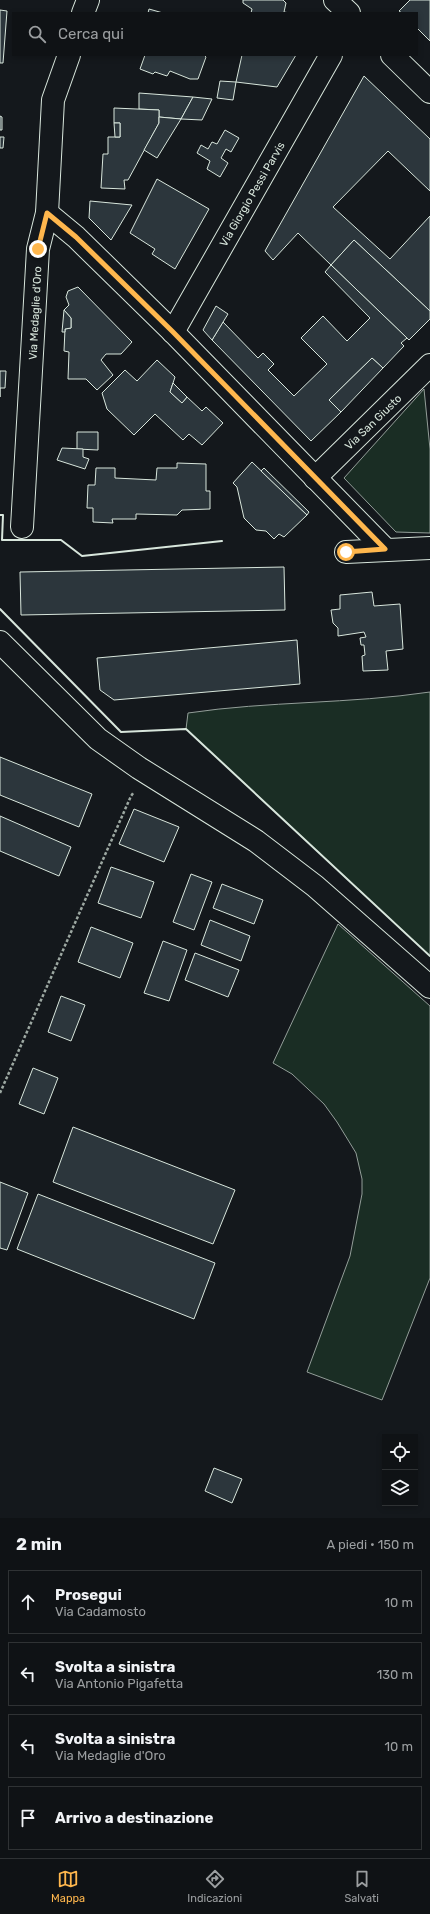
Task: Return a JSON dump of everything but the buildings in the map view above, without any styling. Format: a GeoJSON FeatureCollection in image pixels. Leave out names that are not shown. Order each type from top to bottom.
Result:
{"type":"FeatureCollection","features":[{"type":"Feature","properties":{"kind":"street"},"geometry":{"type":"LineString","coordinates":[[83,12],[88,0]]}},
{"type":"Feature","properties":{"kind":"street"},"geometry":{"type":"LineString","coordinates":[[335,0],[348,12]]}},
{"type":"Feature","properties":{"kind":"street"},"geometry":{"type":"LineString","coordinates":[[356,12],[362,0]]}},
{"type":"Feature","properties":{"kind":"street","name":"Via Medaglie d'Oro"},"geometry":{"type":"LineString","coordinates":[[22,527],[38,249],[47,213],[53,100],[69,56]]}},
{"type":"Feature","properties":{"kind":"street","name":"Via Giorgio Pessi Parvis"},"geometry":{"type":"LineString","coordinates":[[173,332],[330,56]]}},
{"type":"Feature","properties":{"kind":"street"},"geometry":{"type":"LineString","coordinates":[[393,56],[430,92]]}},
{"type":"Feature","properties":{"kind":"street"},"geometry":{"type":"LineString","coordinates":[[47,213],[76,237],[173,332],[385,549]]}},
{"type":"Feature","properties":{"kind":"street","name":"Via San Giusto"},"geometry":{"type":"LineString","coordinates":[[315,478],[430,365]]}},
{"type":"Feature","properties":{"kind":"street"},"geometry":{"type":"LineString","coordinates":[[346,552],[430,548]]}},
{"type":"Feature","properties":{"kind":"street"},"geometry":{"type":"LineString","coordinates":[[0,642],[98,739],[139,768],[256,841],[315,886],[430,987]]}},
{"type":"Feature","properties":{"kind":"path"},"geometry":{"type":"LineString","coordinates":[[0,1093],[131,796],[136,790]]}},
{"type":"Feature","properties":{"kind":"green space"},"geometry":{"type":"Polygon","coordinates":[[[424,389],[430,449],[430,533],[396,532],[344,478],[424,389]]]}},
{"type":"Feature","properties":{"kind":"green space"},"geometry":{"type":"Polygon","coordinates":[[[430,692],[430,956],[186,729],[188,713],[248,706],[370,699],[430,692]]]}},
{"type":"Feature","properties":{"kind":"green space"},"geometry":{"type":"Polygon","coordinates":[[[338,924],[430,1006],[430,1278],[382,1400],[307,1372],[350,1256],[362,1194],[362,1179],[356,1153],[324,1104],[292,1074],[273,1063],[338,924]]]}},
{"type":"Feature","properties":{"kind":"wall"},"geometry":{"type":"LineString","coordinates":[[0,515],[3,515],[2,540],[61,540],[82,556],[222,541]]}},
{"type":"Feature","properties":{"kind":"wall"},"geometry":{"type":"LineString","coordinates":[[0,609],[121,732],[186,729],[430,956]]}},
{"type":"Feature","properties":{"kind":"route"},"geometry":{"type":"LineString","coordinates":[[38,249],[47,213],[76,237],[173,332],[385,549],[346,552]]}}]}
